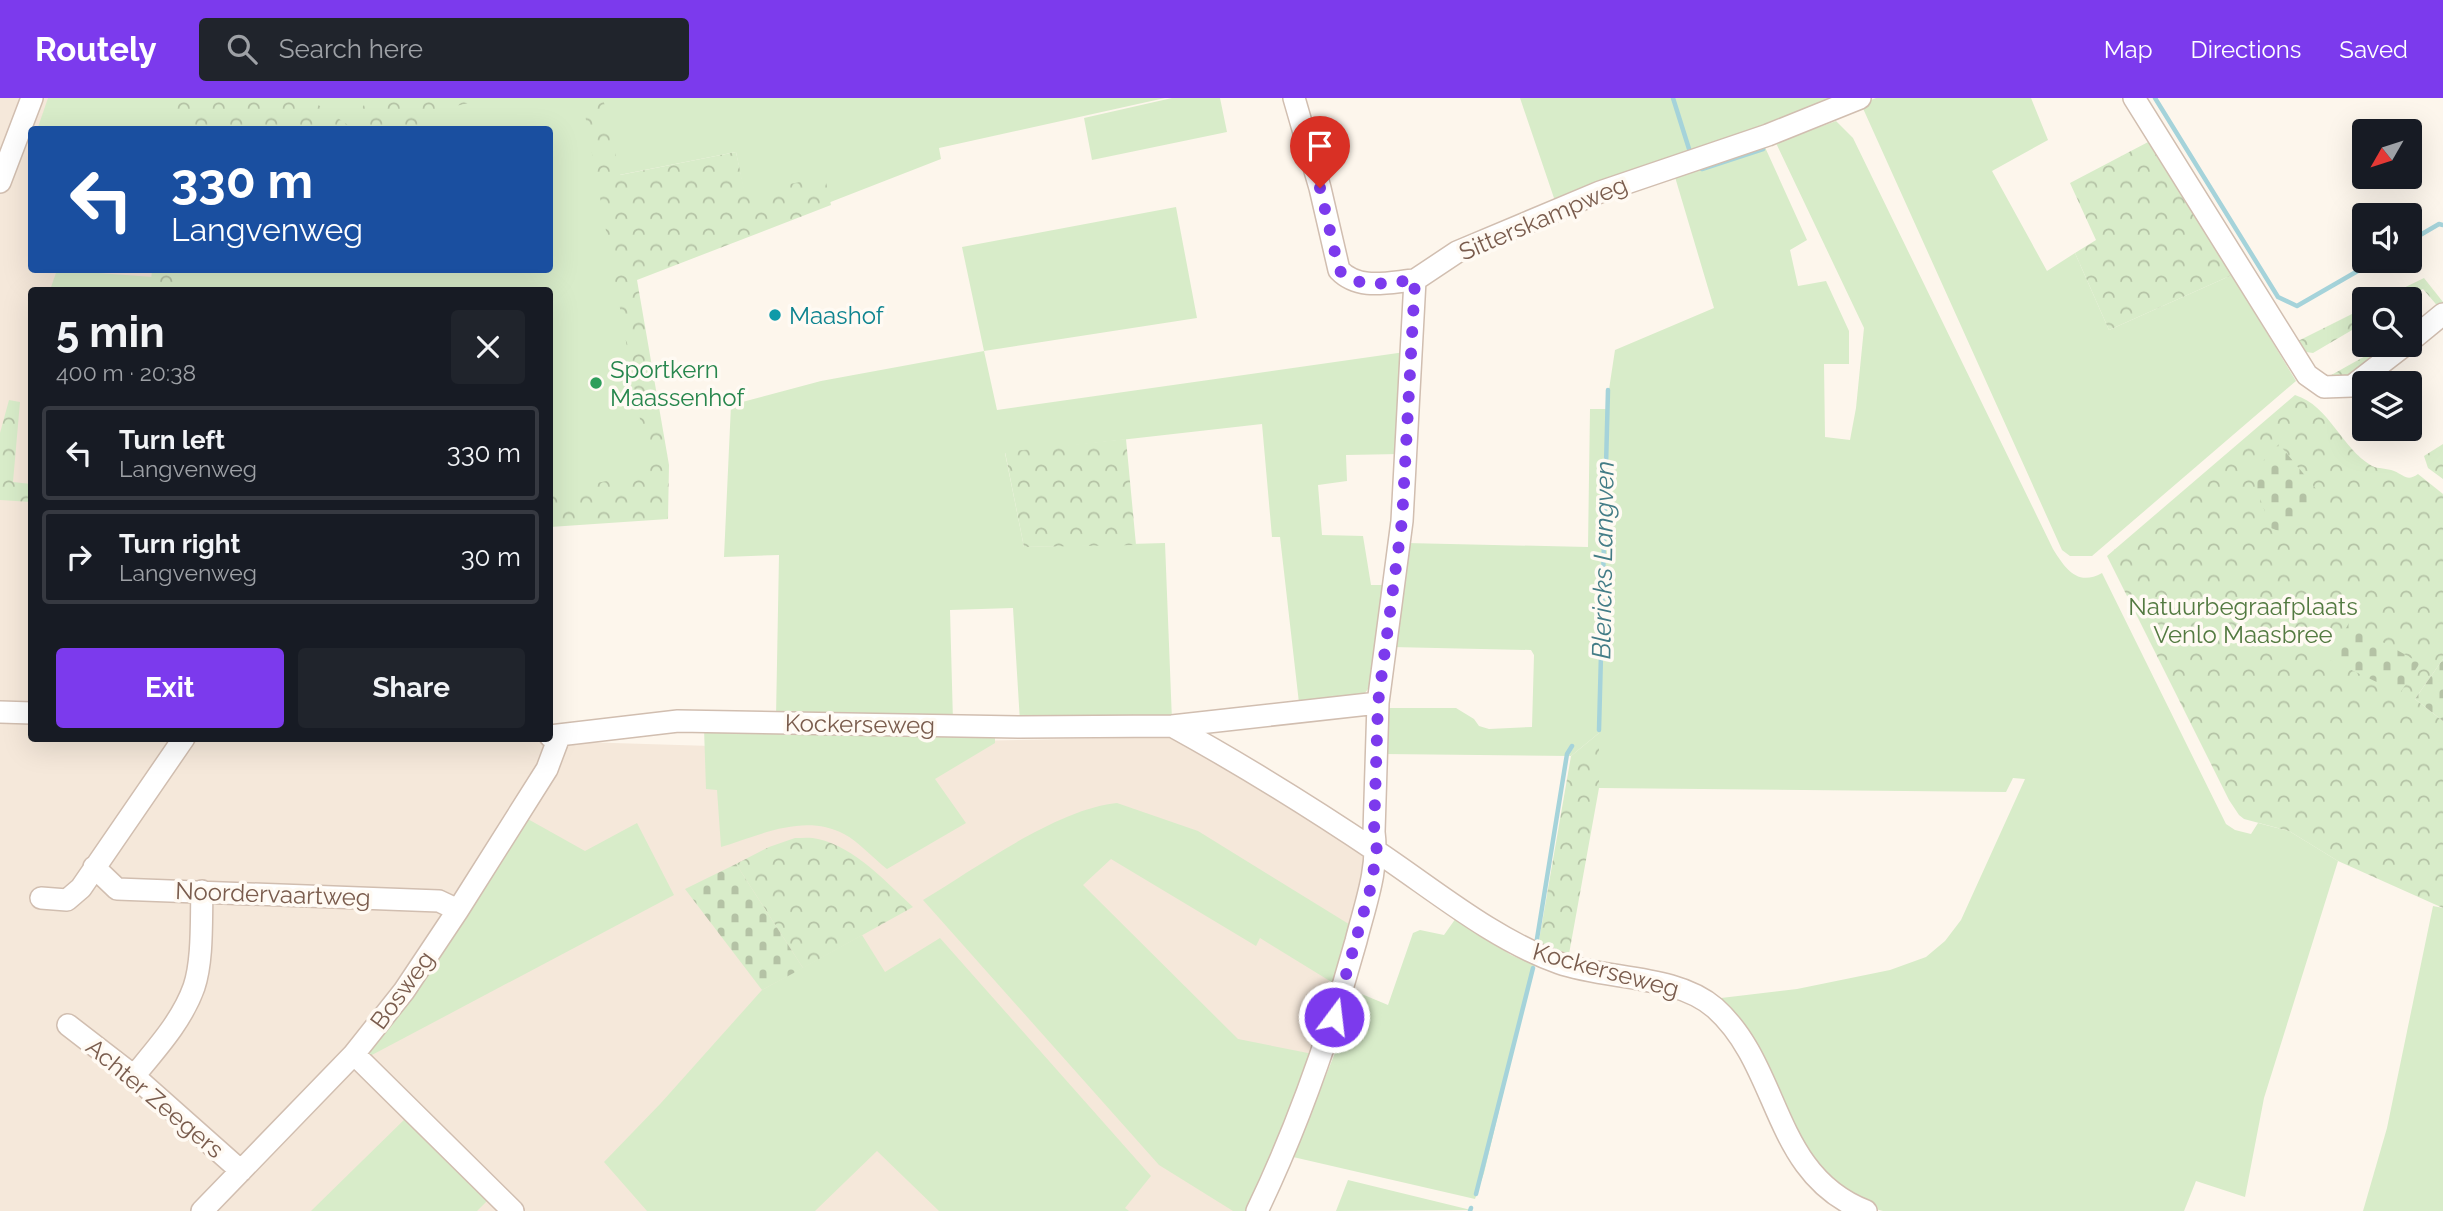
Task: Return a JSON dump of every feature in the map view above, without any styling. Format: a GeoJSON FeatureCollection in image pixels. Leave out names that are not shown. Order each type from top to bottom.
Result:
{"type":"FeatureCollection","features":[{"type":"Feature","properties":{"kind":"street"},"geometry":{"type":"LineString","coordinates":[[0,182],[32,98]]}},
{"type":"Feature","properties":{"kind":"street"},"geometry":{"type":"LineString","coordinates":[[1257,1211],[1281,1161],[1334,1017],[1370,890],[1377,851],[1374,832],[1378,703],[1402,521],[1415,280],[1359,284],[1348,280],[1339,270],[1320,188],[1294,98]]}},
{"type":"Feature","properties":{"kind":"street","name":"Sitterskampweg"},"geometry":{"type":"LineString","coordinates":[[1415,280],[1457,252],[1600,192],[1768,135],[1860,98]]}},
{"type":"Feature","properties":{"kind":"street"},"geometry":{"type":"LineString","coordinates":[[2134,98],[2307,375],[2324,387],[2352,386],[2389,357]]}},
{"type":"Feature","properties":{"kind":"street"},"geometry":{"type":"LineString","coordinates":[[2422,331],[2443,314]]}},
{"type":"Feature","properties":{"kind":"street","name":"Kockerseweg"},"geometry":{"type":"LineString","coordinates":[[554,736],[678,721],[1020,727],[1172,726],[1378,703]]}},
{"type":"Feature","properties":{"kind":"street"},"geometry":{"type":"LineString","coordinates":[[0,712],[28,713]]}},
{"type":"Feature","properties":{"kind":"street","name":"Kockerseweg"},"geometry":{"type":"LineString","coordinates":[[1172,726],[1214,749],[1377,851],[1522,948],[1563,964],[1689,991],[1715,1008],[1736,1032],[1756,1065],[1790,1139],[1807,1167],[1824,1187],[1847,1204],[1866,1211]]}},
{"type":"Feature","properties":{"kind":"street"},"geometry":{"type":"LineString","coordinates":[[41,898],[66,900],[81,888],[181,742]]}},
{"type":"Feature","properties":{"kind":"street","name":"Bosweg"},"geometry":{"type":"LineString","coordinates":[[202,1211],[354,1054],[404,991],[547,769],[553,742]]}},
{"type":"Feature","properties":{"kind":"street","name":"Noordervaartweg"},"geometry":{"type":"LineString","coordinates":[[94,867],[117,889],[439,901],[458,910]]}},
{"type":"Feature","properties":{"kind":"street"},"geometry":{"type":"LineString","coordinates":[[134,1076],[178,1019],[194,986],[199,952],[202,891]]}},
{"type":"Feature","properties":{"kind":"street","name":"Achter Zeegers"},"geometry":{"type":"LineString","coordinates":[[68,1025],[134,1076],[241,1171]]}},
{"type":"Feature","properties":{"kind":"street"},"geometry":{"type":"LineString","coordinates":[[354,1054],[513,1211]]}},
{"type":"Feature","properties":{"kind":"shaded area"},"geometry":{"type":"Polygon","coordinates":[[[0,98],[166,98],[156,126],[28,126],[28,273],[153,273],[155,287],[28,287],[28,742],[553,741],[711,746],[1172,737],[1368,855],[1347,966],[1254,1211],[0,1211],[0,98]]]}},
{"type":"Feature","properties":{"kind":"green space","name":"Sportkern Maassenhof"},"geometry":{"type":"Polygon","coordinates":[[[48,98],[1165,98],[939,148],[941,159],[828,203],[747,207],[736,152],[604,178],[659,476],[553,495],[553,287],[157,287],[154,273],[553,273],[553,126],[38,126],[48,98]]]}},
{"type":"Feature","properties":{"kind":"green space"},"geometry":{"type":"Polygon","coordinates":[[[197,98],[308,98],[350,126],[173,126],[175,101],[196,103],[197,98]]]}},
{"type":"Feature","properties":{"kind":"green space"},"geometry":{"type":"Polygon","coordinates":[[[368,98],[491,98],[429,112],[417,126],[352,126],[368,98]]]}},
{"type":"Feature","properties":{"kind":"green space"},"geometry":{"type":"Polygon","coordinates":[[[582,98],[603,98],[620,175],[736,152],[745,193],[800,182],[826,182],[831,205],[637,280],[669,465],[668,519],[553,527],[553,491],[643,474],[649,469],[582,98]]]}},
{"type":"Feature","properties":{"kind":"green space"},"geometry":{"type":"Polygon","coordinates":[[[1172,98],[1220,98],[1227,132],[1092,160],[1084,118],[1172,98]]]}},
{"type":"Feature","properties":{"kind":"green space"},"geometry":{"type":"Polygon","coordinates":[[[1520,98],[1832,98],[1834,104],[1555,201],[1520,98]]]}},
{"type":"Feature","properties":{"kind":"green space"},"geometry":{"type":"Polygon","coordinates":[[[1876,98],[2031,98],[2048,140],[1992,171],[2047,271],[2075,253],[2109,330],[2232,275],[2296,381],[2092,556],[2070,556],[2062,550],[1861,104],[1876,98]]]}},
{"type":"Feature","properties":{"kind":"green space"},"geometry":{"type":"Polygon","coordinates":[[[1836,121],[1853,138],[2053,549],[2067,569],[2079,577],[2093,577],[2102,573],[2226,824],[2235,830],[2251,834],[2258,823],[2289,831],[2338,861],[2264,1098],[2245,1197],[2196,1181],[2184,1211],[1883,1211],[1864,1206],[1812,1166],[1759,1057],[1731,1009],[1721,998],[1797,989],[1890,970],[1926,957],[1945,941],[1961,920],[2025,779],[2013,778],[2006,792],[1599,788],[1599,733],[1571,756],[1384,754],[1387,708],[1456,708],[1474,719],[1479,726],[1489,729],[1532,727],[1534,655],[1531,650],[1392,647],[1406,543],[1588,547],[1590,409],[1606,409],[1615,350],[1714,308],[1675,177],[1764,145],[1807,240],[1790,250],[1798,286],[1826,281],[1849,331],[1849,364],[1824,364],[1825,437],[1850,440],[1864,328],[1776,143],[1836,121]]]}},
{"type":"Feature","properties":{"kind":"green space"},"geometry":{"type":"Polygon","coordinates":[[[2150,141],[2232,275],[2109,330],[2075,253],[2096,240],[2070,183],[2150,141]]]}},
{"type":"Feature","properties":{"kind":"green space"},"geometry":{"type":"Polygon","coordinates":[[[1176,207],[1197,318],[984,351],[962,247],[1176,207]]]}},
{"type":"Feature","properties":{"kind":"green space"},"geometry":{"type":"Polygon","coordinates":[[[56,273],[153,277],[151,287],[51,287],[56,273]]]}},
{"type":"Feature","properties":{"kind":"green space"},"geometry":{"type":"Polygon","coordinates":[[[152,273],[186,273],[188,287],[150,287],[152,273]]]}},
{"type":"Feature","properties":{"kind":"green space"},"geometry":{"type":"Polygon","coordinates":[[[2424,278],[2443,302],[2441,310],[2422,287],[2406,287],[2424,278]]]}},
{"type":"Feature","properties":{"kind":"green space"},"geometry":{"type":"Polygon","coordinates":[[[2352,314],[2352,330],[2313,353],[2299,351],[2294,343],[2352,314]]]}},
{"type":"Feature","properties":{"kind":"green space"},"geometry":{"type":"Polygon","coordinates":[[[984,351],[997,410],[1405,352],[1400,454],[1346,455],[1347,481],[1318,485],[1322,535],[1363,536],[1371,585],[1388,585],[1378,664],[1367,691],[1353,699],[1299,703],[1280,537],[1272,537],[1262,424],[1005,453],[1024,547],[1165,543],[1172,721],[1020,722],[1013,608],[950,610],[953,722],[776,717],[779,555],[724,557],[731,405],[821,381],[984,351]]]}},
{"type":"Feature","properties":{"kind":"green space"},"geometry":{"type":"Polygon","coordinates":[[[2364,357],[2380,357],[2360,371],[2352,371],[2349,379],[2326,378],[2364,357]]]}},
{"type":"Feature","properties":{"kind":"green space","name":"Natuurbegraafplaats Venlo Maasbree"},"geometry":{"type":"Polygon","coordinates":[[[2295,395],[2317,408],[2352,449],[2372,466],[2391,470],[2408,478],[2418,474],[2443,494],[2443,659],[2415,699],[2443,721],[2443,908],[2338,861],[2289,831],[2244,819],[2239,815],[2107,556],[2295,395]]]}},
{"type":"Feature","properties":{"kind":"green space"},"geometry":{"type":"Polygon","coordinates":[[[9,400],[20,402],[13,482],[28,484],[28,502],[0,500],[0,433],[9,400]]]}},
{"type":"Feature","properties":{"kind":"green space"},"geometry":{"type":"Polygon","coordinates":[[[1126,439],[1136,545],[1024,547],[1005,452],[1126,439]]]}},
{"type":"Feature","properties":{"kind":"green space"},"geometry":{"type":"Polygon","coordinates":[[[2279,444],[2321,495],[2286,534],[2271,528],[2251,474],[2279,444]]]}},
{"type":"Feature","properties":{"kind":"green space"},"geometry":{"type":"Polygon","coordinates":[[[2443,444],[2443,479],[2428,468],[2424,456],[2443,444]]]}},
{"type":"Feature","properties":{"kind":"green space"},"geometry":{"type":"Polygon","coordinates":[[[2349,623],[2420,663],[2400,693],[2328,659],[2349,623]]]}},
{"type":"Feature","properties":{"kind":"green space"},"geometry":{"type":"Polygon","coordinates":[[[2443,659],[2443,721],[2415,699],[2443,659]]]}},
{"type":"Feature","properties":{"kind":"green space"},"geometry":{"type":"Polygon","coordinates":[[[704,728],[995,735],[995,743],[935,779],[966,823],[887,869],[844,834],[814,825],[782,828],[721,847],[717,790],[706,789],[704,728]]]}},
{"type":"Feature","properties":{"kind":"green space"},"geometry":{"type":"Polygon","coordinates":[[[1599,733],[1599,788],[1569,954],[1537,952],[1571,756],[1599,733]]]}},
{"type":"Feature","properties":{"kind":"green space"},"geometry":{"type":"Polygon","coordinates":[[[1117,803],[1198,831],[1352,926],[1338,986],[1260,938],[1256,946],[1111,859],[1083,885],[1238,1039],[1318,1055],[1255,1211],[1233,1211],[1159,1165],[923,900],[1043,828],[1069,816],[1117,803]]]}},
{"type":"Feature","properties":{"kind":"green space"},"geometry":{"type":"Polygon","coordinates":[[[526,818],[585,851],[637,823],[674,895],[370,1056],[366,1053],[526,818]]]}},
{"type":"Feature","properties":{"kind":"green space"},"geometry":{"type":"Polygon","coordinates":[[[795,838],[818,839],[845,850],[870,867],[913,907],[803,968],[736,864],[769,847],[795,838]]]}},
{"type":"Feature","properties":{"kind":"green space"},"geometry":{"type":"Polygon","coordinates":[[[736,864],[803,968],[762,990],[685,889],[736,864]]]}},
{"type":"Feature","properties":{"kind":"green space"},"geometry":{"type":"Polygon","coordinates":[[[2433,906],[2443,908],[2443,1211],[2363,1211],[2387,1128],[2433,906]]]}},
{"type":"Feature","properties":{"kind":"green space"},"geometry":{"type":"Polygon","coordinates":[[[1456,918],[1511,955],[1534,965],[1484,1173],[1475,1199],[1293,1157],[1335,1053],[1352,990],[1388,1005],[1413,933],[1420,930],[1444,935],[1456,918]]]}},
{"type":"Feature","properties":{"kind":"green space"},"geometry":{"type":"Polygon","coordinates":[[[862,935],[885,972],[940,938],[1151,1176],[1125,1208],[1129,1211],[939,1211],[877,1151],[815,1211],[647,1211],[604,1162],[762,990],[862,935]]]}},
{"type":"Feature","properties":{"kind":"green space"},"geometry":{"type":"Polygon","coordinates":[[[410,1114],[492,1196],[477,1211],[311,1211],[410,1114]]]}},
{"type":"Feature","properties":{"kind":"green space"},"geometry":{"type":"Polygon","coordinates":[[[1348,1180],[1471,1210],[1336,1211],[1348,1180]]]}},
{"type":"Feature","properties":{"kind":"waterway","name":"Blericks Langven"},"geometry":{"type":"LineString","coordinates":[[1673,98],[1690,152]]}},
{"type":"Feature","properties":{"kind":"waterway"},"geometry":{"type":"LineString","coordinates":[[2155,98],[2278,297],[2297,306],[2354,273]]}},
{"type":"Feature","properties":{"kind":"waterway"},"geometry":{"type":"LineString","coordinates":[[1702,169],[1763,149]]}},
{"type":"Feature","properties":{"kind":"waterway"},"geometry":{"type":"LineString","coordinates":[[2422,234],[2439,224],[2443,225]]}},
{"type":"Feature","properties":{"kind":"waterway","name":"Blericks Langven"},"geometry":{"type":"LineString","coordinates":[[1599,730],[1608,390]]}},
{"type":"Feature","properties":{"kind":"waterway","name":"Blericks Langven"},"geometry":{"type":"LineString","coordinates":[[1536,945],[1567,754],[1572,746]]}},
{"type":"Feature","properties":{"kind":"waterway","name":"Blericks Langven"},"geometry":{"type":"LineString","coordinates":[[1476,1194],[1533,968]]}},
{"type":"Feature","properties":{"kind":"place","name":"Maashof"},"geometry":{"type":"Point","coordinates":[775,315]}},
{"type":"Feature","properties":{"kind":"place","name":"Sportkern Maassenhof"},"geometry":{"type":"Point","coordinates":[596,383]}},
{"type":"Feature","properties":{"kind":"route"},"geometry":{"type":"LineString","coordinates":[[1320,188],[1339,270],[1348,280],[1359,284],[1415,280],[1402,521],[1378,703],[1374,832],[1377,851],[1370,890],[1334,1017]]}}]}
